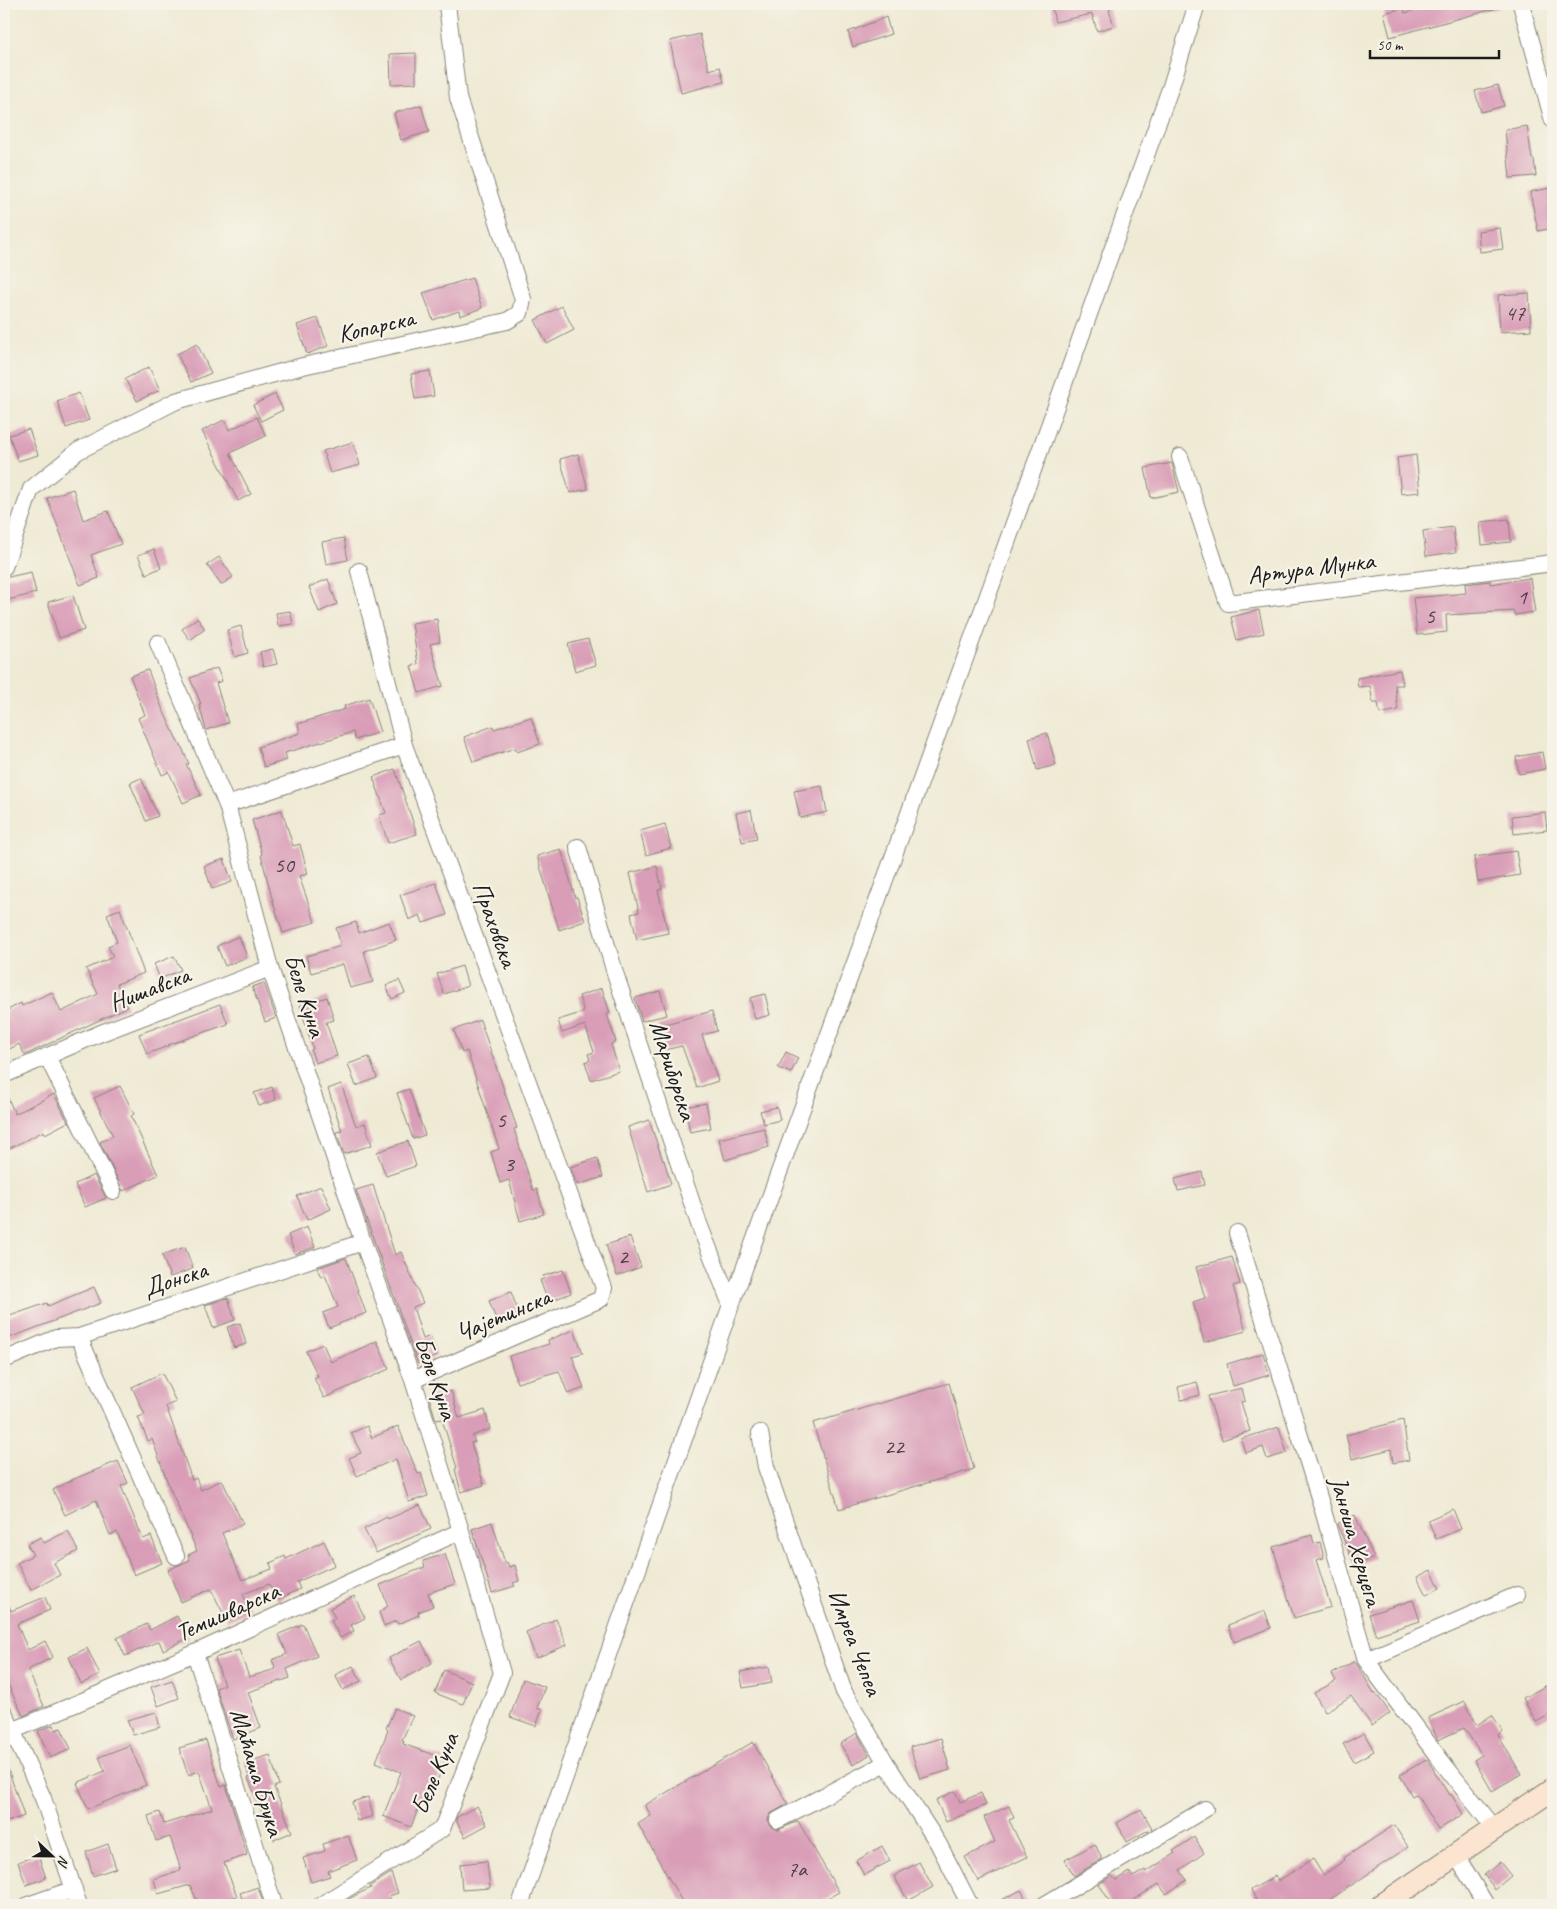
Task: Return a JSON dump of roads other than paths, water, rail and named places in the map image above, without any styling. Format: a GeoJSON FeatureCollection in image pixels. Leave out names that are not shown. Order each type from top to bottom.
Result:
{"type":"FeatureCollection","features":[{"type":"Feature","properties":{"kind":"main road"},"geometry":{"type":"LineString","coordinates":[[1382,1905],[1553,1789]]}},
{"type":"Feature","properties":{"kind":"street","name":"Копарска"},"geometry":{"type":"LineString","coordinates":[[4,567],[31,489],[78,451],[176,401],[303,366],[507,321],[520,313],[523,299],[458,98],[447,4]]}},
{"type":"Feature","properties":{"kind":"street"},"geometry":{"type":"LineString","coordinates":[[520,1905],[731,1305],[1171,86],[1197,4]]}},
{"type":"Feature","properties":{"kind":"street"},"geometry":{"type":"LineString","coordinates":[[1521,4],[1549,86],[1553,121]]}},
{"type":"Feature","properties":{"kind":"street","name":"Артура Мунка"},"geometry":{"type":"LineString","coordinates":[[1180,457],[1228,602],[1553,563]]}},
{"type":"Feature","properties":{"kind":"street","name":"Праховска"},"geometry":{"type":"LineString","coordinates":[[359,571],[404,745],[604,1288]]}},
{"type":"Feature","properties":{"kind":"street","name":"Беле Куна"},"geometry":{"type":"LineString","coordinates":[[158,643],[226,805],[270,968],[363,1242],[413,1380],[461,1531],[502,1673],[442,1829],[322,1905]]}},
{"type":"Feature","properties":{"kind":"street"},"geometry":{"type":"LineString","coordinates":[[226,805],[404,745]]}},
{"type":"Feature","properties":{"kind":"street","name":"Мариборска"},"geometry":{"type":"LineString","coordinates":[[578,847],[621,991],[699,1224],[731,1305]]}},
{"type":"Feature","properties":{"kind":"street","name":"Нишавска"},"geometry":{"type":"LineString","coordinates":[[4,1075],[101,1033],[270,968]]}},
{"type":"Feature","properties":{"kind":"street"},"geometry":{"type":"LineString","coordinates":[[47,1056],[113,1191]]}},
{"type":"Feature","properties":{"kind":"street","name":"Јаноша Херцега"},"geometry":{"type":"LineString","coordinates":[[1237,1233],[1322,1507],[1366,1660],[1495,1829]]}},
{"type":"Feature","properties":{"kind":"street","name":"Донска"},"geometry":{"type":"LineString","coordinates":[[4,1360],[56,1338],[79,1336],[363,1242]]}},
{"type":"Feature","properties":{"kind":"street","name":"Чајетинска"},"geometry":{"type":"LineString","coordinates":[[413,1380],[601,1299],[604,1288]]}},
{"type":"Feature","properties":{"kind":"street"},"geometry":{"type":"LineString","coordinates":[[79,1336],[176,1556]]}},
{"type":"Feature","properties":{"kind":"street","name":"Имреа Чепеа"},"geometry":{"type":"LineString","coordinates":[[760,1433],[766,1468],[844,1692],[886,1763],[938,1843],[970,1905]]}},
{"type":"Feature","properties":{"kind":"street","name":"Темишварска"},"geometry":{"type":"LineString","coordinates":[[12,1731],[195,1653],[461,1531]]}},
{"type":"Feature","properties":{"kind":"street"},"geometry":{"type":"LineString","coordinates":[[1366,1660],[1517,1595]]}},
{"type":"Feature","properties":{"kind":"street","name":"Маћаша Брука"},"geometry":{"type":"LineString","coordinates":[[195,1653],[274,1905]]}},
{"type":"Feature","properties":{"kind":"street"},"geometry":{"type":"LineString","coordinates":[[4,1712],[43,1798],[79,1905]]}},
{"type":"Feature","properties":{"kind":"street"},"geometry":{"type":"LineString","coordinates":[[778,1820],[886,1763]]}},
{"type":"Feature","properties":{"kind":"street"},"geometry":{"type":"LineString","coordinates":[[1044,1905],[1205,1809]]}},
{"type":"Feature","properties":{"kind":"street"},"geometry":{"type":"LineString","coordinates":[[1456,1855],[1486,1905]]}},
{"type":"Feature","properties":{"kind":"street"},"geometry":{"type":"LineString","coordinates":[[28,1905],[74,1889]]}}]}
